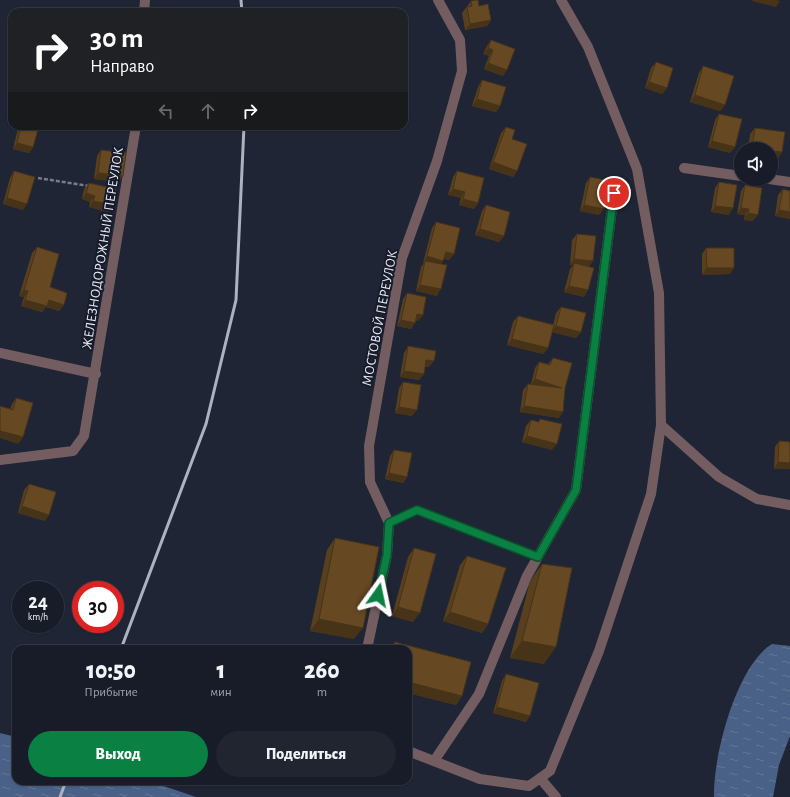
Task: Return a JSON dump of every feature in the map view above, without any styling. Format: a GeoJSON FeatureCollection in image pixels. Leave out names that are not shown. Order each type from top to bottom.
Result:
{"type":"FeatureCollection","features":[{"type":"Feature","properties":{"kind":"street","name":"МОСТОВОЙ ПЕРЕУЛОК"},"geometry":{"type":"LineString","coordinates":[[367,645],[387,555],[389,523],[370,482],[369,446],[402,258],[437,161],[462,71],[460,40],[438,0]]}},
{"type":"Feature","properties":{"kind":"street"},"geometry":{"type":"LineString","coordinates":[[412,753],[480,778],[528,786],[550,771],[599,651],[651,494],[661,426],[659,293],[637,169],[588,47],[561,0]]}},
{"type":"Feature","properties":{"kind":"street","name":"ЖЕЛЕЗНОДОРОЖНЫЙ ПЕРЕУЛОК"},"geometry":{"type":"LineString","coordinates":[[0,460],[73,451],[84,436],[96,374],[135,130]]}},
{"type":"Feature","properties":{"kind":"street"},"geometry":{"type":"LineString","coordinates":[[684,168],[734,175]]}},
{"type":"Feature","properties":{"kind":"street"},"geometry":{"type":"LineString","coordinates":[[778,180],[790,182]]}},
{"type":"Feature","properties":{"kind":"street"},"geometry":{"type":"LineString","coordinates":[[434,761],[479,694],[527,576],[576,490],[614,193]]}},
{"type":"Feature","properties":{"kind":"street"},"geometry":{"type":"LineString","coordinates":[[0,353],[96,374]]}},
{"type":"Feature","properties":{"kind":"street"},"geometry":{"type":"LineString","coordinates":[[661,426],[719,477],[757,499],[790,505]]}},
{"type":"Feature","properties":{"kind":"street"},"geometry":{"type":"LineString","coordinates":[[540,778],[556,797]]}},
{"type":"Feature","properties":{"kind":"lane"},"geometry":{"type":"LineString","coordinates":[[389,523],[417,510],[538,557]]}},
{"type":"Feature","properties":{"kind":"path"},"geometry":{"type":"LineString","coordinates":[[38,178],[95,186]]}},
{"type":"Feature","properties":{"kind":"water"},"geometry":{"type":"Polygon","coordinates":[[[772,644],[790,646],[790,736],[779,765],[773,797],[714,797],[715,780],[722,736],[729,713],[748,671],[759,655],[772,644]]]}},
{"type":"Feature","properties":{"kind":"water"},"geometry":{"type":"Polygon","coordinates":[[[0,733],[12,736],[12,785],[161,785],[196,797],[0,797],[0,733]]]}},
{"type":"Feature","properties":{"kind":"building"},"geometry":{"type":"Polygon","coordinates":[[[478,0],[479,6],[488,4],[491,20],[470,24],[467,7],[472,6],[471,1],[478,0]]]}},
{"type":"Feature","properties":{"kind":"building"},"geometry":{"type":"Polygon","coordinates":[[[491,40],[515,49],[507,70],[488,63],[493,50],[488,48],[491,40]]]}},
{"type":"Feature","properties":{"kind":"building"},"geometry":{"type":"Polygon","coordinates":[[[656,62],[673,68],[667,88],[649,82],[656,62]]]}},
{"type":"Feature","properties":{"kind":"building"},"geometry":{"type":"Polygon","coordinates":[[[703,66],[734,76],[725,105],[695,95],[703,66]]]}},
{"type":"Feature","properties":{"kind":"building"},"geometry":{"type":"Polygon","coordinates":[[[482,80],[506,87],[500,106],[477,99],[482,80]]]}},
{"type":"Feature","properties":{"kind":"building"},"geometry":{"type":"Polygon","coordinates":[[[719,114],[742,119],[736,142],[734,142],[734,147],[712,141],[719,114]]]}},
{"type":"Feature","properties":{"kind":"building"},"geometry":{"type":"Polygon","coordinates":[[[506,127],[515,130],[512,139],[527,144],[517,171],[493,162],[506,127]]]}},
{"type":"Feature","properties":{"kind":"building"},"geometry":{"type":"Polygon","coordinates":[[[755,128],[785,132],[782,152],[778,152],[778,142],[753,142],[755,128]]]}},
{"type":"Feature","properties":{"kind":"building"},"geometry":{"type":"Polygon","coordinates":[[[20,130],[38,130],[33,147],[17,143],[20,130]]]}},
{"type":"Feature","properties":{"kind":"building"},"geometry":{"type":"Polygon","coordinates":[[[101,150],[126,153],[123,176],[98,173],[101,150]]]}},
{"type":"Feature","properties":{"kind":"building"},"geometry":{"type":"Polygon","coordinates":[[[14,171],[35,177],[27,204],[7,198],[14,171]]]}},
{"type":"Feature","properties":{"kind":"building"},"geometry":{"type":"Polygon","coordinates":[[[457,171],[484,178],[478,203],[463,199],[465,192],[453,189],[457,171]]]}},
{"type":"Feature","properties":{"kind":"building"},"geometry":{"type":"Polygon","coordinates":[[[590,177],[610,181],[604,209],[584,205],[590,177]]]}},
{"type":"Feature","properties":{"kind":"building"},"geometry":{"type":"Polygon","coordinates":[[[719,182],[737,186],[733,208],[715,206],[719,182]]]}},
{"type":"Feature","properties":{"kind":"building"},"geometry":{"type":"Polygon","coordinates":[[[89,183],[116,189],[112,205],[93,201],[95,196],[86,193],[89,183]]]}},
{"type":"Feature","properties":{"kind":"building"},"geometry":{"type":"Polygon","coordinates":[[[745,186],[762,188],[758,215],[748,213],[749,209],[741,208],[745,186]]]}},
{"type":"Feature","properties":{"kind":"building"},"geometry":{"type":"Polygon","coordinates":[[[783,189],[790,191],[790,212],[779,210],[783,189]]]}},
{"type":"Feature","properties":{"kind":"building"},"geometry":{"type":"Polygon","coordinates":[[[486,205],[510,212],[504,236],[480,229],[486,205]]]}},
{"type":"Feature","properties":{"kind":"building"},"geometry":{"type":"Polygon","coordinates":[[[436,222],[460,228],[454,254],[446,252],[443,261],[427,256],[436,222]]]}},
{"type":"Feature","properties":{"kind":"building"},"geometry":{"type":"Polygon","coordinates":[[[577,234],[596,236],[593,261],[574,259],[577,234]]]}},
{"type":"Feature","properties":{"kind":"building"},"geometry":{"type":"Polygon","coordinates":[[[37,247],[59,254],[50,287],[67,293],[64,305],[49,300],[47,306],[25,300],[28,291],[24,290],[37,247]]]}},
{"type":"Feature","properties":{"kind":"building"},"geometry":{"type":"Polygon","coordinates":[[[706,248],[734,248],[734,268],[707,268],[706,248]]]}},
{"type":"Feature","properties":{"kind":"building"},"geometry":{"type":"Polygon","coordinates":[[[425,261],[447,265],[441,289],[420,285],[425,261]]]}},
{"type":"Feature","properties":{"kind":"building"},"geometry":{"type":"Polygon","coordinates":[[[574,263],[594,268],[588,290],[569,286],[574,263]]]}},
{"type":"Feature","properties":{"kind":"building"},"geometry":{"type":"Polygon","coordinates":[[[407,293],[426,297],[423,315],[417,314],[415,323],[401,320],[407,293]]]}},
{"type":"Feature","properties":{"kind":"building"},"geometry":{"type":"Polygon","coordinates":[[[561,307],[586,313],[581,332],[556,326],[561,307]]]}},
{"type":"Feature","properties":{"kind":"building"},"geometry":{"type":"Polygon","coordinates":[[[518,316],[554,325],[548,348],[512,339],[518,316]]]}},
{"type":"Feature","properties":{"kind":"building"},"geometry":{"type":"Polygon","coordinates":[[[408,346],[436,351],[434,361],[426,360],[424,374],[404,371],[408,346]]]}},
{"type":"Feature","properties":{"kind":"building"},"geometry":{"type":"Polygon","coordinates":[[[553,358],[572,363],[565,388],[563,412],[524,406],[528,384],[562,388],[535,379],[539,362],[550,365],[553,358]]]}},
{"type":"Feature","properties":{"kind":"building"},"geometry":{"type":"Polygon","coordinates":[[[403,382],[421,385],[417,410],[399,407],[403,382]]]}},
{"type":"Feature","properties":{"kind":"building"},"geometry":{"type":"Polygon","coordinates":[[[16,398],[33,403],[23,437],[0,431],[0,406],[13,410],[16,398]]]}},
{"type":"Feature","properties":{"kind":"building"},"geometry":{"type":"Polygon","coordinates":[[[540,419],[562,424],[557,444],[527,436],[531,420],[539,422],[540,419]]]}},
{"type":"Feature","properties":{"kind":"building"},"geometry":{"type":"Polygon","coordinates":[[[779,441],[790,442],[790,463],[778,462],[779,441]]]}},
{"type":"Feature","properties":{"kind":"building"},"geometry":{"type":"Polygon","coordinates":[[[394,450],[412,453],[407,477],[389,473],[394,450]]]}},
{"type":"Feature","properties":{"kind":"building"},"geometry":{"type":"Polygon","coordinates":[[[29,484],[56,492],[49,515],[22,506],[29,484]]]}},
{"type":"Feature","properties":{"kind":"building"},"geometry":{"type":"Polygon","coordinates":[[[335,538],[379,547],[363,628],[319,619],[335,538]]]}},
{"type":"Feature","properties":{"kind":"building"},"geometry":{"type":"Polygon","coordinates":[[[414,548],[436,554],[420,613],[398,607],[414,548]]]}},
{"type":"Feature","properties":{"kind":"building"},"geometry":{"type":"Polygon","coordinates":[[[467,556],[506,568],[488,624],[450,612],[467,556]]]}},
{"type":"Feature","properties":{"kind":"building"},"geometry":{"type":"Polygon","coordinates":[[[542,564],[572,568],[556,647],[522,641],[542,564]]]}},
{"type":"Feature","properties":{"kind":"building"},"geometry":{"type":"Polygon","coordinates":[[[395,642],[406,645],[394,645],[395,642]]]}},
{"type":"Feature","properties":{"kind":"building"},"geometry":{"type":"Polygon","coordinates":[[[412,646],[471,662],[462,696],[412,683],[412,646]]]}},
{"type":"Feature","properties":{"kind":"building"},"geometry":{"type":"Polygon","coordinates":[[[506,674],[539,683],[530,716],[497,707],[506,674]]]}},
{"type":"Feature","properties":{"kind":"railway"},"geometry":{"type":"LineString","coordinates":[[241,0],[242,8]]}},
{"type":"Feature","properties":{"kind":"railway"},"geometry":{"type":"LineString","coordinates":[[123,645],[206,424],[236,300],[244,130]]}},
{"type":"Feature","properties":{"kind":"railway"},"geometry":{"type":"LineString","coordinates":[[60,797],[64,785]]}},
{"type":"Feature","properties":{"kind":"route"},"geometry":{"type":"LineString","coordinates":[[378,595],[387,555],[389,523],[417,510],[538,557],[576,490],[614,193]]}}]}
